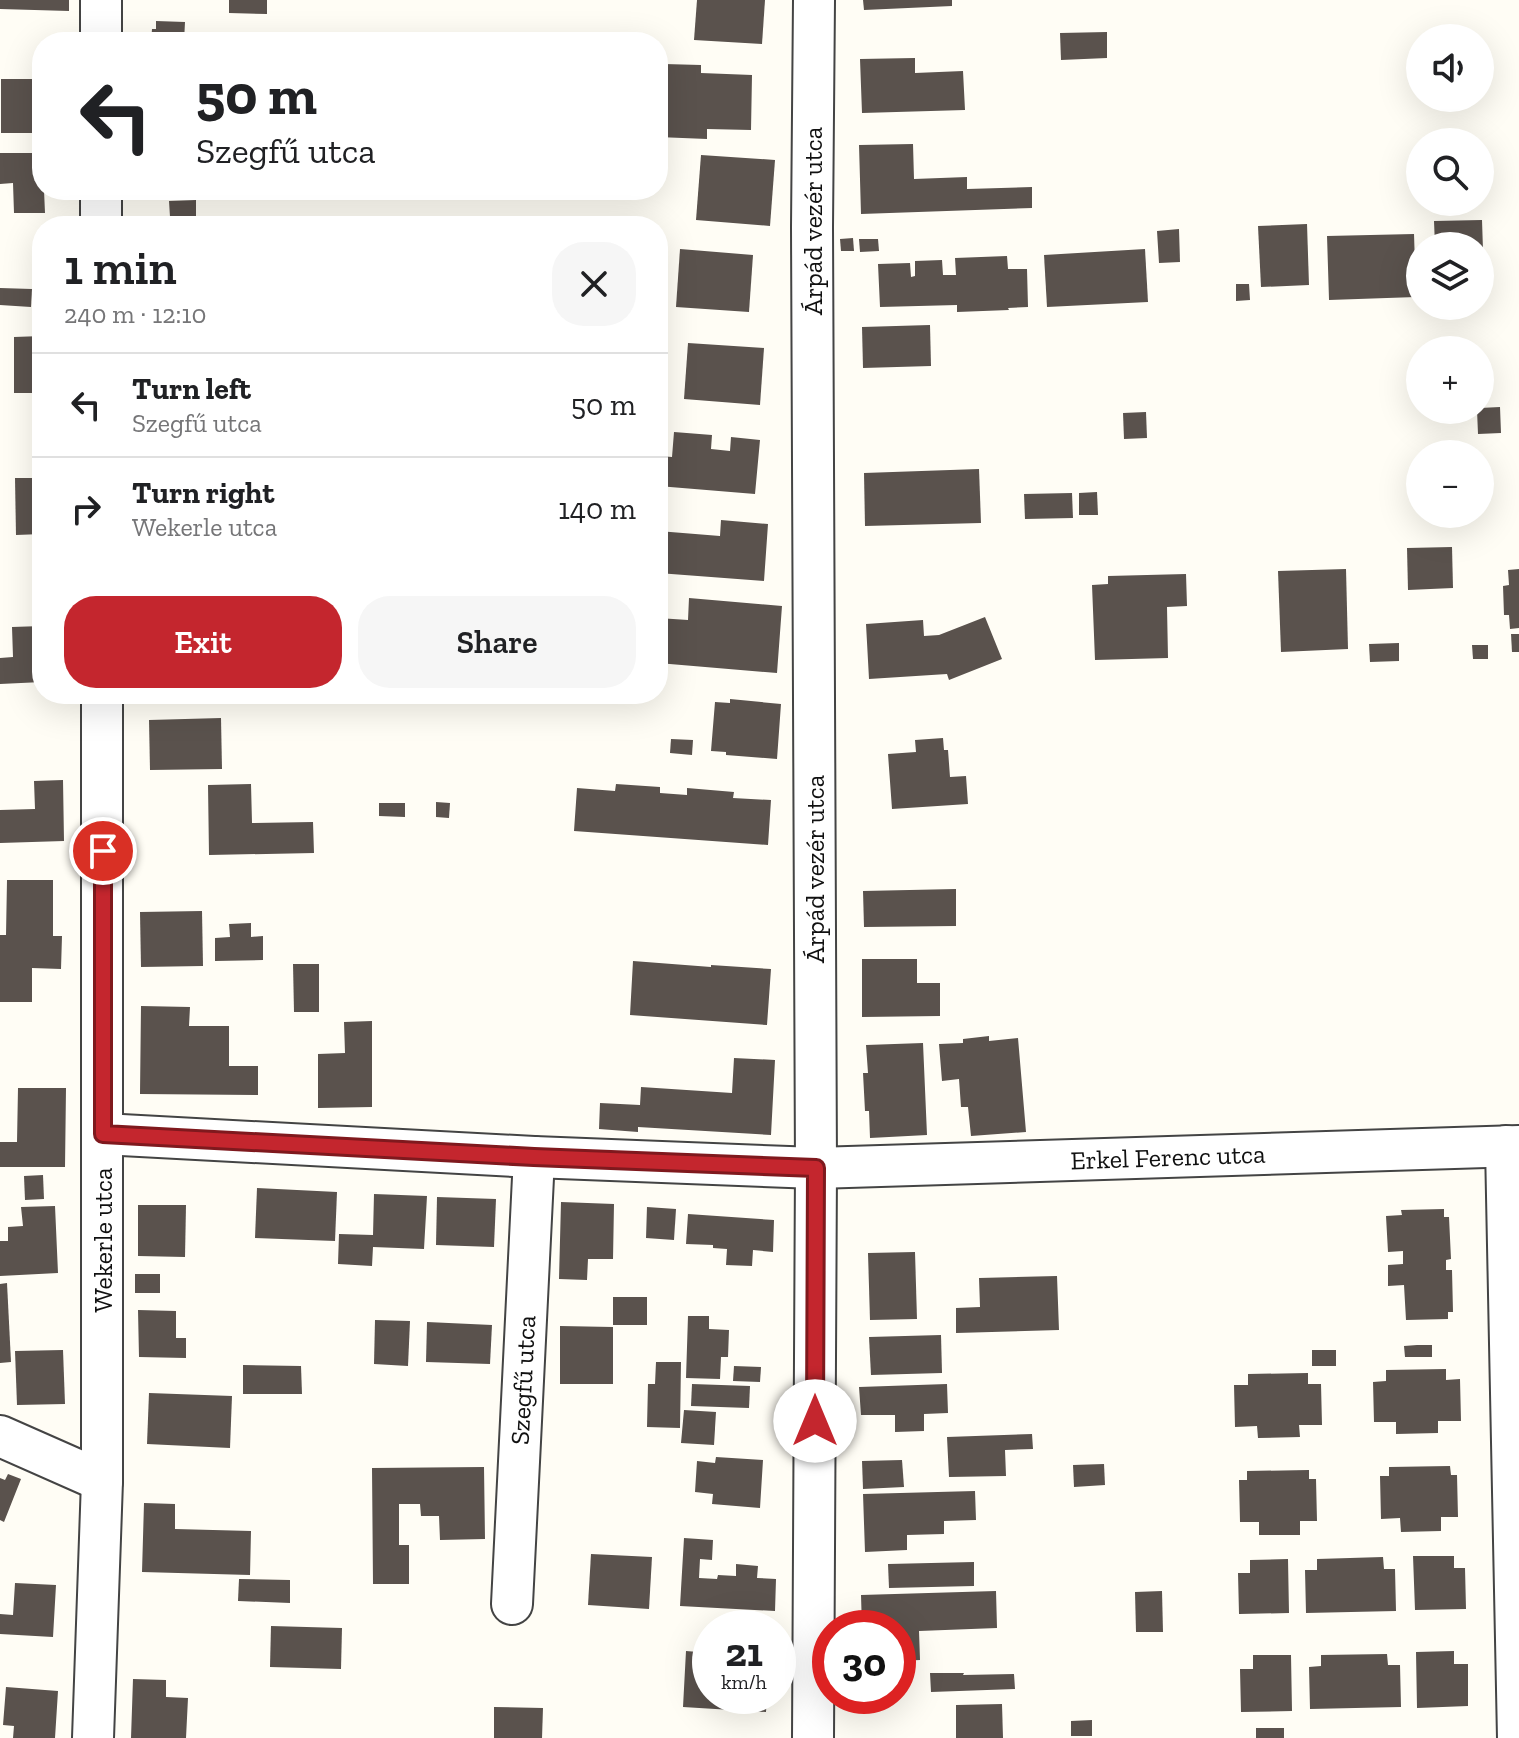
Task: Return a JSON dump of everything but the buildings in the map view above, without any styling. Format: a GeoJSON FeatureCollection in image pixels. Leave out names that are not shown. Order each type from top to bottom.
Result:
{"type":"FeatureCollection","features":[{"type":"Feature","properties":{"kind":"street"},"geometry":{"type":"LineString","coordinates":[[101,0],[101,32]]}},
{"type":"Feature","properties":{"kind":"street","name":"Árpád vezér utca"},"geometry":{"type":"LineString","coordinates":[[813,1738],[816,1168],[814,0]]}},
{"type":"Feature","properties":{"kind":"street","name":"Wekerle utca"},"geometry":{"type":"LineString","coordinates":[[93,1738],[102,1481],[102,704]]}},
{"type":"Feature","properties":{"kind":"street"},"geometry":{"type":"LineString","coordinates":[[103,1134],[534,1157],[816,1168]]}},
{"type":"Feature","properties":{"kind":"street"},"geometry":{"type":"LineString","coordinates":[[1513,1146],[1518,1738]]}},
{"type":"Feature","properties":{"kind":"street","name":"Erkel Ferenc utca"},"geometry":{"type":"LineString","coordinates":[[816,1168],[1513,1146]]}},
{"type":"Feature","properties":{"kind":"street","name":"Szegfű utca"},"geometry":{"type":"LineString","coordinates":[[512,1604],[534,1157]]}},
{"type":"Feature","properties":{"kind":"street"},"geometry":{"type":"LineString","coordinates":[[0,1436],[102,1481]]}},
{"type":"Feature","properties":{"kind":"route"},"geometry":{"type":"LineString","coordinates":[[103,851],[103,1134],[534,1157],[816,1168],[815,1421]]}}]}
